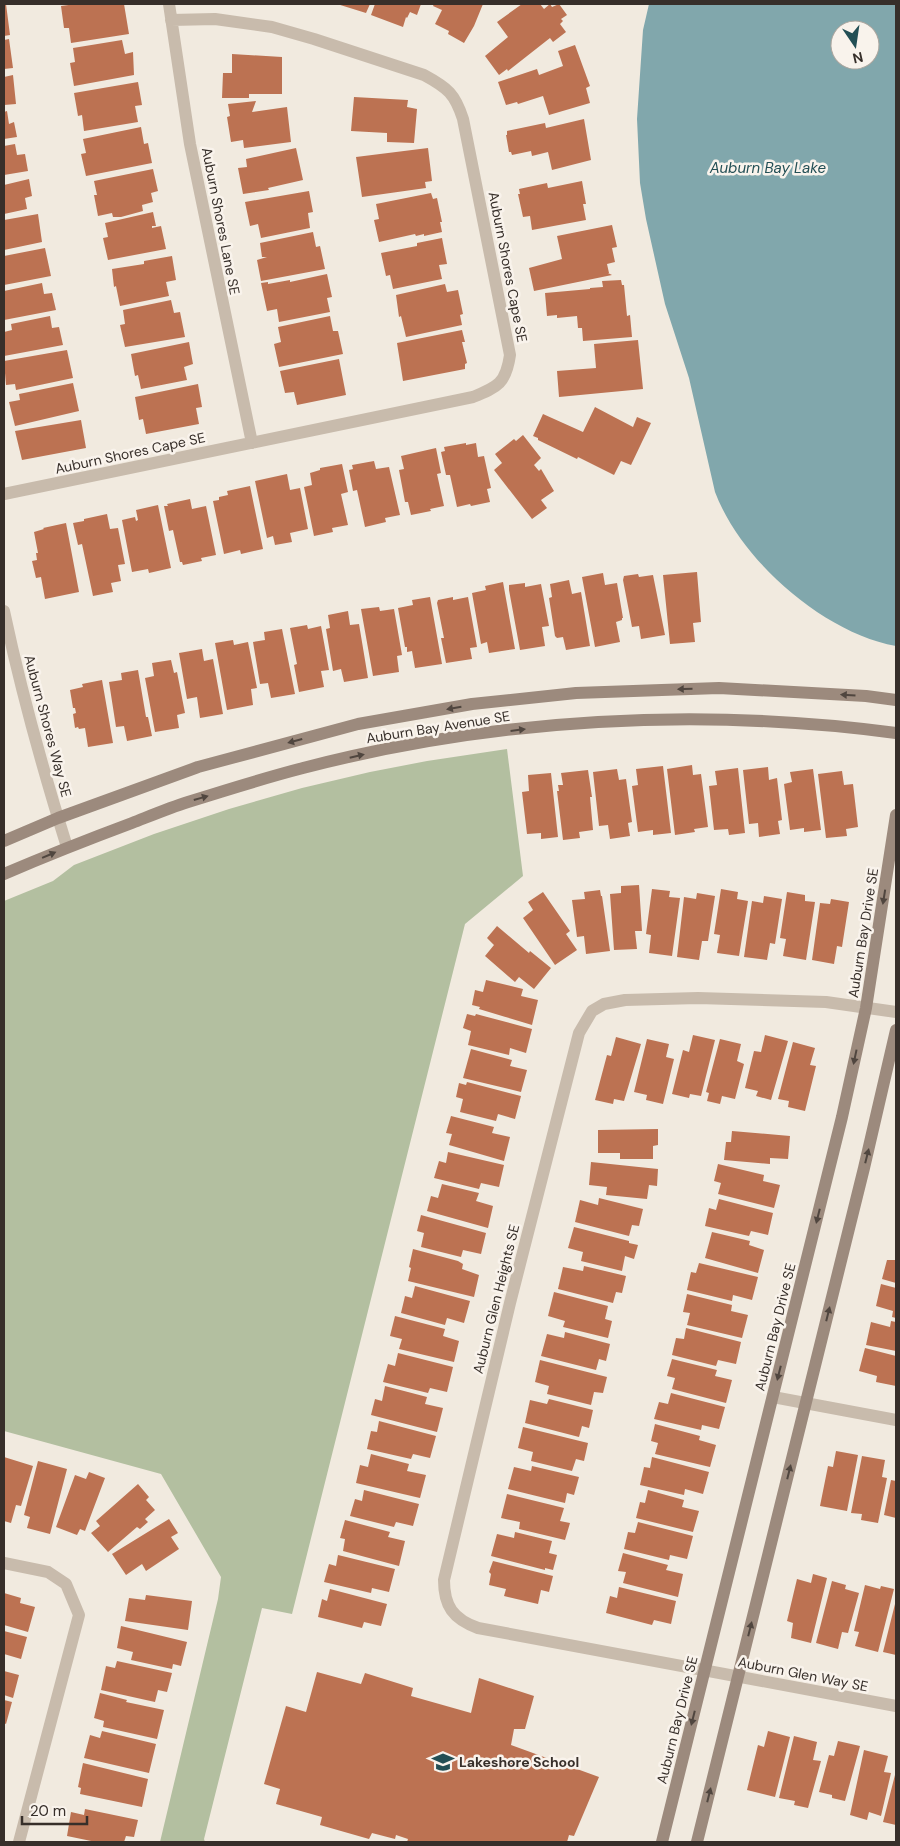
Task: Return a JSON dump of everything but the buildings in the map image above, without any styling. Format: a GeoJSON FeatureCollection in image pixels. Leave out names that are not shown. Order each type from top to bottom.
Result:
{"type":"FeatureCollection","features":[{"type":"Feature","properties":{"kind":"street","name":"Auburn Shores Lane SE"},"geometry":{"type":"LineString","coordinates":[[169,4],[190,144],[252,443]]}},
{"type":"Feature","properties":{"kind":"street","name":"Auburn Shores Cape SE"},"geometry":{"type":"LineString","coordinates":[[4,494],[473,397],[491,390],[500,382],[508,370],[510,354],[463,119],[457,101],[441,84],[424,75],[314,38],[272,27],[215,19],[171,20]]}},
{"type":"Feature","properties":{"kind":"street","name":"Auburn Shores Way SE"},"geometry":{"type":"LineString","coordinates":[[4,611],[15,663],[68,848]]}},
{"type":"Feature","properties":{"kind":"street","name":"Auburn Bay Avenue SE"},"geometry":{"type":"LineString","coordinates":[[4,840],[58,818],[208,764],[358,724],[472,704],[576,693],[719,688],[866,696],[896,700]]}},
{"type":"Feature","properties":{"kind":"street","name":"Auburn Bay Avenue SE"},"geometry":{"type":"LineString","coordinates":[[4,874],[185,803],[302,768],[375,752],[470,735],[555,725],[721,720],[847,727],[896,733]]}},
{"type":"Feature","properties":{"kind":"street","name":"Auburn Bay Drive SE"},"geometry":{"type":"LineString","coordinates":[[662,1842],[842,1117],[866,1008],[896,814]]}},
{"type":"Feature","properties":{"kind":"street","name":"Auburn Glen Heights SE"},"geometry":{"type":"LineString","coordinates":[[704,1670],[478,1628],[463,1623],[450,1610],[444,1595],[444,1580],[579,1033],[592,1012],[604,1004],[625,1000],[698,998],[826,1002],[896,1012]]}},
{"type":"Feature","properties":{"kind":"street"},"geometry":{"type":"LineString","coordinates":[[697,1842],[889,1068],[896,1030]]}},
{"type":"Feature","properties":{"kind":"street"},"geometry":{"type":"LineString","coordinates":[[773,1397],[896,1420]]}},
{"type":"Feature","properties":{"kind":"street"},"geometry":{"type":"LineString","coordinates":[[4,1563],[48,1572],[66,1584],[79,1615],[19,1842]]}},
{"type":"Feature","properties":{"kind":"street","name":"Auburn Glen Way SE"},"geometry":{"type":"LineString","coordinates":[[704,1670],[896,1706]]}},
{"type":"Feature","properties":{"kind":"green space"},"geometry":{"type":"Polygon","coordinates":[[[507,749],[523,876],[465,924],[292,1614],[262,1608],[204,1839],[205,1842],[160,1842],[218,1599],[221,1577],[161,1474],[4,1431],[4,901],[53,881],[74,865],[154,834],[229,809],[302,788],[370,772],[507,749]]]}},
{"type":"Feature","properties":{"kind":"water","name":"Auburn Bay Lake"},"geometry":{"type":"Polygon","coordinates":[[[649,4],[896,4],[896,646],[869,638],[841,626],[814,610],[788,590],[765,568],[744,543],[727,518],[715,492],[689,378],[665,304],[640,183],[637,119],[643,30],[649,4]]]}},
{"type":"Feature","properties":{"kind":"place","name":"Lakeshore School"},"geometry":{"type":"Point","coordinates":[443,1762]}}]}
